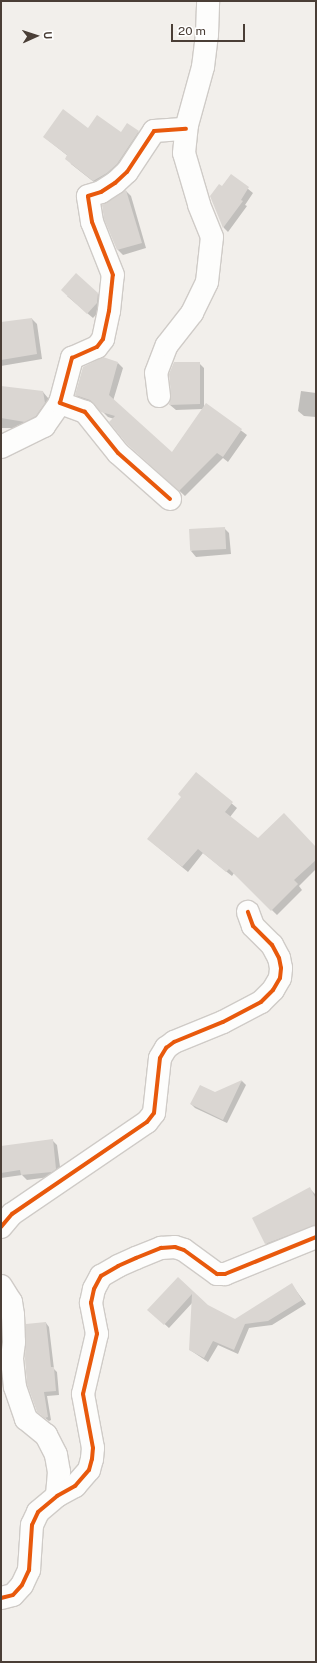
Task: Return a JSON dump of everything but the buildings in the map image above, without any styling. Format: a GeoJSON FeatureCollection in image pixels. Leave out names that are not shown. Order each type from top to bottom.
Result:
{"type":"FeatureCollection","features":[{"type":"Feature","properties":{"kind":"street"},"geometry":{"type":"LineString","coordinates":[[159,396],[156,373],[167,346],[192,313],[207,282],[212,237],[199,204],[184,153],[186,129],[203,67],[207,34],[208,1]]}},
{"type":"Feature","properties":{"kind":"street"},"geometry":{"type":"LineString","coordinates":[[1,447],[44,426],[60,403],[72,358],[97,347],[104,339],[113,275],[92,222],[88,196],[101,192],[116,183],[127,172],[154,131],[186,129]]}},
{"type":"Feature","properties":{"kind":"street"},"geometry":{"type":"LineString","coordinates":[[60,403],[85,412],[118,453],[170,500]]}},
{"type":"Feature","properties":{"kind":"street"},"geometry":{"type":"LineString","coordinates":[[1,1227],[12,1214],[147,1122],[154,1113],[160,1058],[166,1048],[174,1042],[223,1022],[261,1002],[273,990],[280,978],[281,968],[279,958],[272,945],[253,926],[248,912]]}},
{"type":"Feature","properties":{"kind":"street"},"geometry":{"type":"LineString","coordinates":[[1,1598],[13,1595],[22,1585],[28,1570],[32,1525],[38,1512],[58,1496],[75,1486],[89,1470],[93,1448],[83,1394],[97,1334],[91,1303],[94,1289],[101,1276],[136,1258],[161,1248],[175,1246],[184,1250],[217,1274],[225,1274],[316,1237]]}},
{"type":"Feature","properties":{"kind":"street"},"geometry":{"type":"LineString","coordinates":[[1,1286],[11,1302],[13,1315],[14,1342],[12,1359],[15,1387],[26,1419],[46,1435],[54,1451],[60,1472],[58,1496]]}},
{"type":"Feature","properties":{"kind":"cycle path"},"geometry":{"type":"LineString","coordinates":[[170,499],[118,453],[85,412],[60,403],[72,358],[97,347],[103,339],[109,311],[113,275],[92,222],[88,196],[101,192],[115,183],[127,172],[154,131],[186,129]]}},
{"type":"Feature","properties":{"kind":"cycle path"},"geometry":{"type":"LineString","coordinates":[[1,1227],[12,1214],[147,1122],[154,1113],[160,1058],[166,1048],[174,1042],[223,1022],[261,1002],[273,990],[280,978],[281,968],[279,958],[272,945],[253,926],[248,912]]}},
{"type":"Feature","properties":{"kind":"cycle path"},"geometry":{"type":"LineString","coordinates":[[1,1598],[13,1595],[22,1585],[29,1570],[32,1525],[38,1512],[57,1496],[75,1486],[89,1470],[93,1448],[83,1394],[97,1334],[91,1303],[94,1289],[101,1276],[118,1266],[161,1248],[175,1247],[184,1250],[217,1274],[225,1274],[316,1237]]}}]}
